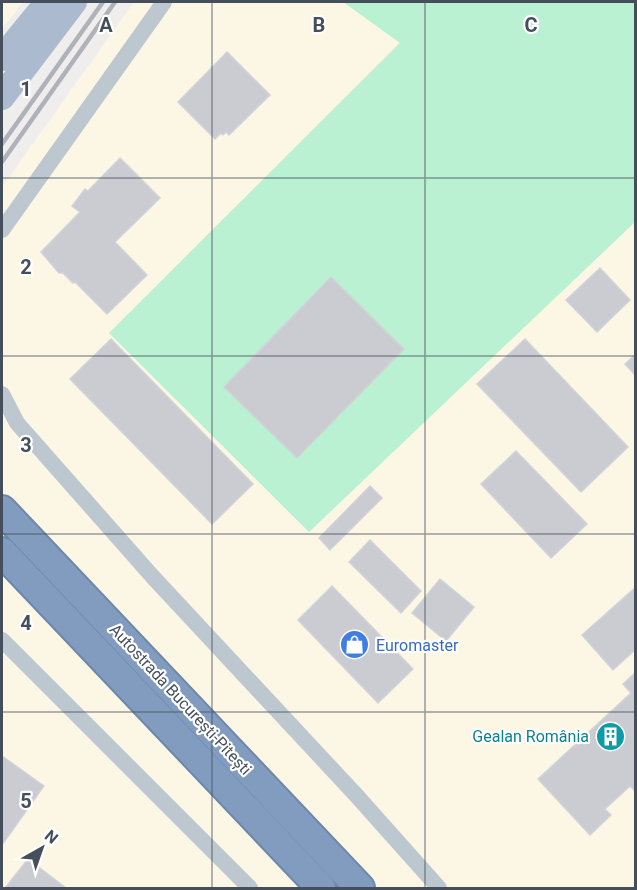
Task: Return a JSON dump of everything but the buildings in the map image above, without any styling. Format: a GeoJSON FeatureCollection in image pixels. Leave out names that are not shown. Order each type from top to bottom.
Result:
{"type":"FeatureCollection","features":[{"type":"Feature","properties":{"kind":"highway","name":"Autostrada București-Pitești"},"geometry":{"type":"LineString","coordinates":[[2,510],[360,888]]}},
{"type":"Feature","properties":{"kind":"highway","name":"Autostrada București-Pitești"},"geometry":{"type":"LineString","coordinates":[[2,552],[321,888]]}},
{"type":"Feature","properties":{"kind":"main road"},"geometry":{"type":"LineString","coordinates":[[2,58],[48,2]]}},
{"type":"Feature","properties":{"kind":"main road"},"geometry":{"type":"LineString","coordinates":[[2,97],[74,2]]}},
{"type":"Feature","properties":{"kind":"street"},"geometry":{"type":"LineString","coordinates":[[2,230],[164,2]]}},
{"type":"Feature","properties":{"kind":"street"},"geometry":{"type":"LineString","coordinates":[[2,394],[17,423],[152,576],[356,795],[439,888]]}},
{"type":"Feature","properties":{"kind":"street"},"geometry":{"type":"LineString","coordinates":[[2,640],[250,888]]}},
{"type":"Feature","properties":{"kind":"shaded area"},"geometry":{"type":"Polygon","coordinates":[[[2,2],[23,2],[2,29],[2,2]]]}},
{"type":"Feature","properties":{"kind":"shaded area"},"geometry":{"type":"Polygon","coordinates":[[[134,2],[343,2],[400,42],[109,333],[309,532],[635,222],[635,888],[2,888],[2,187],[134,2]]]}},
{"type":"Feature","properties":{"kind":"green space"},"geometry":{"type":"Polygon","coordinates":[[[343,2],[635,2],[635,222],[309,532],[109,333],[400,43],[343,2]]]}},
{"type":"Feature","properties":{"kind":"railway"},"geometry":{"type":"LineString","coordinates":[[2,144],[103,2]]}},
{"type":"Feature","properties":{"kind":"railway"},"geometry":{"type":"LineString","coordinates":[[2,162],[115,2]]}},
{"type":"Feature","properties":{"kind":"place","name":"Euromaster"},"geometry":{"type":"Point","coordinates":[355,645]}},
{"type":"Feature","properties":{"kind":"place","name":"Gealan România"},"geometry":{"type":"Point","coordinates":[610,736]}}]}
